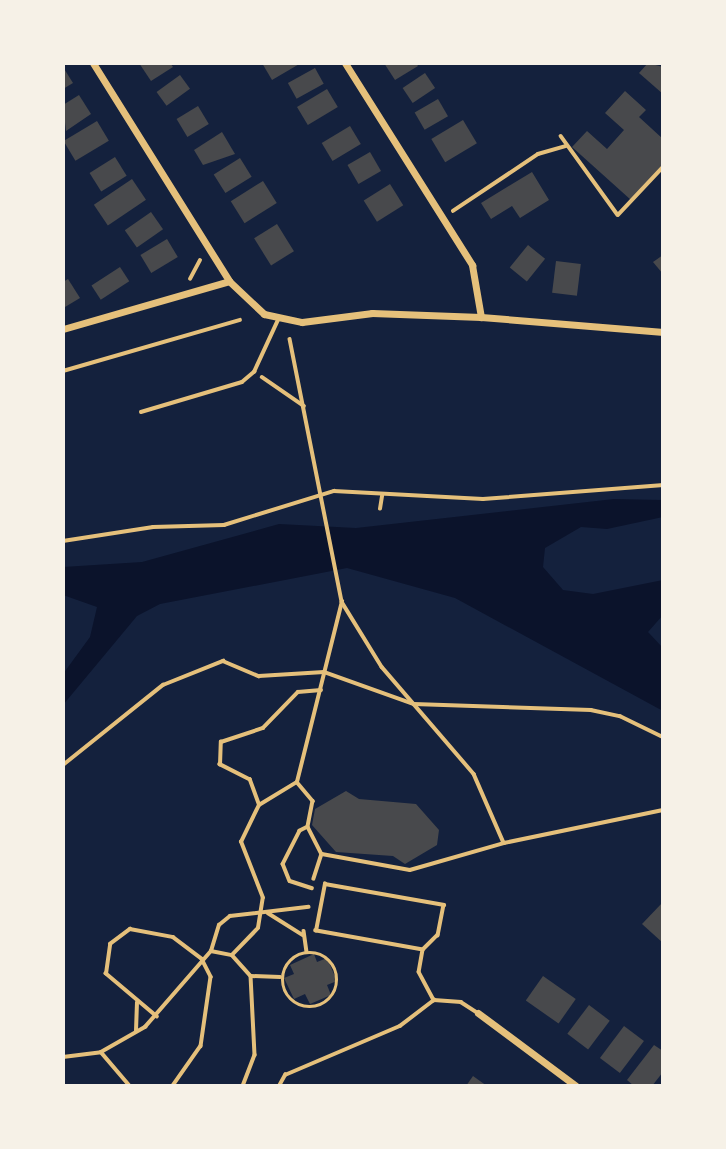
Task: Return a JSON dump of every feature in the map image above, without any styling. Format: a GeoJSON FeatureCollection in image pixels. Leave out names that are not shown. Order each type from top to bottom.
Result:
{"type":"FeatureCollection","features":[{"type":"Feature","properties":{"kind":"street"},"geometry":{"type":"LineString","coordinates":[[93,63],[229,281],[249,304],[279,318],[302,322],[372,313],[481,317],[663,332]]}},
{"type":"Feature","properties":{"kind":"street"},"geometry":{"type":"LineString","coordinates":[[345,63],[472,265],[481,317]]}},
{"type":"Feature","properties":{"kind":"street"},"geometry":{"type":"LineString","coordinates":[[63,329],[229,281]]}},
{"type":"Feature","properties":{"kind":"street"},"geometry":{"type":"LineString","coordinates":[[478,1013],[576,1086]]}},
{"type":"Feature","properties":{"kind":"lane"},"geometry":{"type":"LineString","coordinates":[[141,412],[243,382],[254,372],[279,318]]}},
{"type":"Feature","properties":{"kind":"lane"},"geometry":{"type":"LineString","coordinates":[[423,950],[317,931],[325,884],[444,905],[438,935],[423,950],[419,972],[434,1000]]}},
{"type":"Feature","properties":{"kind":"lane"},"geometry":{"type":"LineString","coordinates":[[279,1086],[285,1075],[400,1026],[434,1000],[461,1002],[478,1013]]}},
{"type":"Feature","properties":{"kind":"path"},"geometry":{"type":"LineString","coordinates":[[561,136],[618,215],[663,167]]}},
{"type":"Feature","properties":{"kind":"path"},"geometry":{"type":"LineString","coordinates":[[442,218],[538,154],[566,146]]}},
{"type":"Feature","properties":{"kind":"path"},"geometry":{"type":"LineString","coordinates":[[184,286],[200,260]]}},
{"type":"Feature","properties":{"kind":"path"},"geometry":{"type":"LineString","coordinates":[[63,370],[240,320]]}},
{"type":"Feature","properties":{"kind":"path"},"geometry":{"type":"LineString","coordinates":[[290,339],[323,492],[342,602],[298,782],[259,805],[241,842],[266,912],[304,936],[307,952]]}},
{"type":"Feature","properties":{"kind":"path"},"geometry":{"type":"LineString","coordinates":[[254,372],[304,406]]}},
{"type":"Feature","properties":{"kind":"path"},"geometry":{"type":"LineString","coordinates":[[63,541],[141,528],[224,525],[323,492],[483,499],[663,485]]}},
{"type":"Feature","properties":{"kind":"path"},"geometry":{"type":"LineString","coordinates":[[380,509],[382,496]]}},
{"type":"Feature","properties":{"kind":"path"},"geometry":{"type":"LineString","coordinates":[[342,602],[414,704],[474,775],[504,843]]}},
{"type":"Feature","properties":{"kind":"path"},"geometry":{"type":"LineString","coordinates":[[63,765],[163,685],[203,664],[223,661],[271,677],[324,672],[414,704],[591,710],[620,716],[663,737]]}},
{"type":"Feature","properties":{"kind":"path"},"geometry":{"type":"LineString","coordinates":[[259,805],[250,779],[220,765],[220,742],[263,728],[298,692],[321,690]]}},
{"type":"Feature","properties":{"kind":"path"},"geometry":{"type":"LineString","coordinates":[[298,782],[313,801],[308,827],[322,854],[419,871],[504,843],[663,809]]}},
{"type":"Feature","properties":{"kind":"path"},"geometry":{"type":"LineString","coordinates":[[308,827],[300,831],[283,864],[290,881],[312,888]]}},
{"type":"Feature","properties":{"kind":"path"},"geometry":{"type":"LineString","coordinates":[[63,1057],[101,1052],[137,1032],[157,1017],[211,951],[219,925],[230,916],[308,907]]}},
{"type":"Feature","properties":{"kind":"path"},"geometry":{"type":"LineString","coordinates":[[232,955],[266,912]]}},
{"type":"Feature","properties":{"kind":"path"},"geometry":{"type":"LineString","coordinates":[[157,1017],[137,1003],[106,974],[105,957],[121,933],[159,931],[202,959],[211,977],[210,1021],[192,1065],[173,1086]]}},
{"type":"Feature","properties":{"kind":"path"},"geometry":{"type":"LineString","coordinates":[[211,951],[232,955],[251,976],[255,1055],[243,1086]]}},
{"type":"Feature","properties":{"kind":"path"},"geometry":{"type":"LineString","coordinates":[[307,952],[329,956],[340,981],[333,996],[309,1008],[296,1006],[281,977],[290,961],[307,952]]}},
{"type":"Feature","properties":{"kind":"path"},"geometry":{"type":"LineString","coordinates":[[251,976],[281,977]]}},
{"type":"Feature","properties":{"kind":"path"},"geometry":{"type":"LineString","coordinates":[[137,1003],[137,1032]]}},
{"type":"Feature","properties":{"kind":"path"},"geometry":{"type":"LineString","coordinates":[[101,1052],[130,1086]]}},
{"type":"Feature","properties":{"kind":"water"},"geometry":{"type":"Polygon","coordinates":[[[614,499],[663,500],[663,517],[607,529],[581,527],[545,548],[543,567],[563,590],[593,594],[663,580],[663,615],[648,632],[663,648],[663,711],[455,598],[347,568],[160,604],[137,616],[63,705],[63,674],[90,637],[97,607],[63,595],[63,567],[142,562],[279,524],[356,528],[614,499]]]}},
{"type":"Feature","properties":{"kind":"building"},"geometry":{"type":"Polygon","coordinates":[[[139,63],[170,63],[173,67],[151,81],[139,63]]]}},
{"type":"Feature","properties":{"kind":"building"},"geometry":{"type":"Polygon","coordinates":[[[262,63],[301,63],[272,80],[262,63]]]}},
{"type":"Feature","properties":{"kind":"building"},"geometry":{"type":"Polygon","coordinates":[[[384,63],[416,63],[418,66],[395,80],[384,63]]]}},
{"type":"Feature","properties":{"kind":"building"},"geometry":{"type":"Polygon","coordinates":[[[648,63],[663,67],[663,94],[639,73],[648,63]]]}},
{"type":"Feature","properties":{"kind":"building"},"geometry":{"type":"Polygon","coordinates":[[[63,67],[73,83],[63,89],[63,67]]]}},
{"type":"Feature","properties":{"kind":"building"},"geometry":{"type":"Polygon","coordinates":[[[315,68],[324,84],[297,99],[288,83],[315,68]]]}},
{"type":"Feature","properties":{"kind":"building"},"geometry":{"type":"Polygon","coordinates":[[[425,73],[435,88],[413,103],[403,88],[425,73]]]}},
{"type":"Feature","properties":{"kind":"building"},"geometry":{"type":"Polygon","coordinates":[[[180,75],[190,89],[167,106],[157,92],[180,75]]]}},
{"type":"Feature","properties":{"kind":"building"},"geometry":{"type":"Polygon","coordinates":[[[327,89],[338,107],[308,125],[297,107],[327,89]]]}},
{"type":"Feature","properties":{"kind":"building"},"geometry":{"type":"Polygon","coordinates":[[[625,91],[646,110],[639,117],[663,139],[663,165],[631,200],[572,147],[587,131],[607,149],[624,130],[605,113],[625,91]]]}},
{"type":"Feature","properties":{"kind":"building"},"geometry":{"type":"Polygon","coordinates":[[[79,95],[91,114],[66,131],[63,105],[79,95]]]}},
{"type":"Feature","properties":{"kind":"building"},"geometry":{"type":"Polygon","coordinates":[[[438,99],[448,116],[425,130],[415,112],[438,99]]]}},
{"type":"Feature","properties":{"kind":"building"},"geometry":{"type":"Polygon","coordinates":[[[198,106],[209,124],[187,137],[177,119],[198,106]]]}},
{"type":"Feature","properties":{"kind":"building"},"geometry":{"type":"Polygon","coordinates":[[[463,120],[477,143],[445,162],[431,139],[463,120]]]}},
{"type":"Feature","properties":{"kind":"building"},"geometry":{"type":"Polygon","coordinates":[[[97,121],[109,141],[75,161],[64,141],[97,121]]]}},
{"type":"Feature","properties":{"kind":"building"},"geometry":{"type":"Polygon","coordinates":[[[350,126],[361,144],[333,161],[322,143],[350,126]]]}},
{"type":"Feature","properties":{"kind":"building"},"geometry":{"type":"Polygon","coordinates":[[[222,132],[235,154],[203,165],[194,150],[222,132]]]}},
{"type":"Feature","properties":{"kind":"building"},"geometry":{"type":"Polygon","coordinates":[[[370,152],[381,171],[358,184],[347,165],[370,152]]]}},
{"type":"Feature","properties":{"kind":"building"},"geometry":{"type":"Polygon","coordinates":[[[115,157],[127,176],[101,192],[90,173],[115,157]]]}},
{"type":"Feature","properties":{"kind":"building"},"geometry":{"type":"Polygon","coordinates":[[[240,158],[252,177],[225,193],[214,174],[240,158]]]}},
{"type":"Feature","properties":{"kind":"building"},"geometry":{"type":"Polygon","coordinates":[[[532,172],[549,200],[520,218],[512,206],[491,219],[481,203],[532,172]]]}},
{"type":"Feature","properties":{"kind":"building"},"geometry":{"type":"Polygon","coordinates":[[[132,179],[146,200],[108,225],[94,205],[132,179]]]}},
{"type":"Feature","properties":{"kind":"building"},"geometry":{"type":"Polygon","coordinates":[[[263,181],[277,203],[245,223],[231,201],[263,181]]]}},
{"type":"Feature","properties":{"kind":"building"},"geometry":{"type":"Polygon","coordinates":[[[390,184],[403,205],[377,222],[364,200],[390,184]]]}},
{"type":"Feature","properties":{"kind":"building"},"geometry":{"type":"Polygon","coordinates":[[[151,212],[163,229],[137,248],[125,230],[151,212]]]}},
{"type":"Feature","properties":{"kind":"building"},"geometry":{"type":"Polygon","coordinates":[[[277,224],[294,251],[271,265],[254,238],[277,224]]]}},
{"type":"Feature","properties":{"kind":"building"},"geometry":{"type":"Polygon","coordinates":[[[167,239],[178,257],[151,273],[140,255],[167,239]]]}},
{"type":"Feature","properties":{"kind":"building"},"geometry":{"type":"Polygon","coordinates":[[[528,245],[545,259],[527,281],[510,268],[528,245]]]}},
{"type":"Feature","properties":{"kind":"building"},"geometry":{"type":"Polygon","coordinates":[[[663,255],[663,274],[653,262],[663,255]]]}},
{"type":"Feature","properties":{"kind":"building"},"geometry":{"type":"Polygon","coordinates":[[[556,261],[581,264],[577,296],[552,293],[556,261]]]}},
{"type":"Feature","properties":{"kind":"building"},"geometry":{"type":"Polygon","coordinates":[[[120,267],[129,281],[101,300],[91,286],[120,267]]]}},
{"type":"Feature","properties":{"kind":"building"},"geometry":{"type":"Polygon","coordinates":[[[68,279],[80,298],[65,307],[63,282],[68,279]]]}},
{"type":"Feature","properties":{"kind":"building"},"geometry":{"type":"Polygon","coordinates":[[[346,791],[359,799],[416,804],[439,830],[437,845],[405,864],[393,856],[336,852],[312,825],[315,809],[346,791]]]}},
{"type":"Feature","properties":{"kind":"building"},"geometry":{"type":"Polygon","coordinates":[[[663,902],[663,943],[642,924],[663,902]]]}},
{"type":"Feature","properties":{"kind":"building"},"geometry":{"type":"Polygon","coordinates":[[[314,954],[317,962],[327,958],[337,981],[327,985],[331,995],[310,1004],[305,994],[294,999],[284,978],[294,974],[290,965],[314,954]]]}},
{"type":"Feature","properties":{"kind":"building"},"geometry":{"type":"Polygon","coordinates":[[[543,976],[576,999],[559,1024],[526,1001],[543,976]]]}},
{"type":"Feature","properties":{"kind":"building"},"geometry":{"type":"Polygon","coordinates":[[[589,1005],[610,1021],[588,1049],[567,1034],[589,1005]]]}},
{"type":"Feature","properties":{"kind":"building"},"geometry":{"type":"Polygon","coordinates":[[[624,1026],[644,1041],[620,1073],[600,1058],[624,1026]]]}},
{"type":"Feature","properties":{"kind":"building"},"geometry":{"type":"Polygon","coordinates":[[[654,1045],[663,1051],[663,1072],[652,1086],[634,1086],[627,1080],[654,1045]]]}},
{"type":"Feature","properties":{"kind":"building"},"geometry":{"type":"Polygon","coordinates":[[[473,1076],[487,1086],[466,1086],[473,1076]]]}}]}
